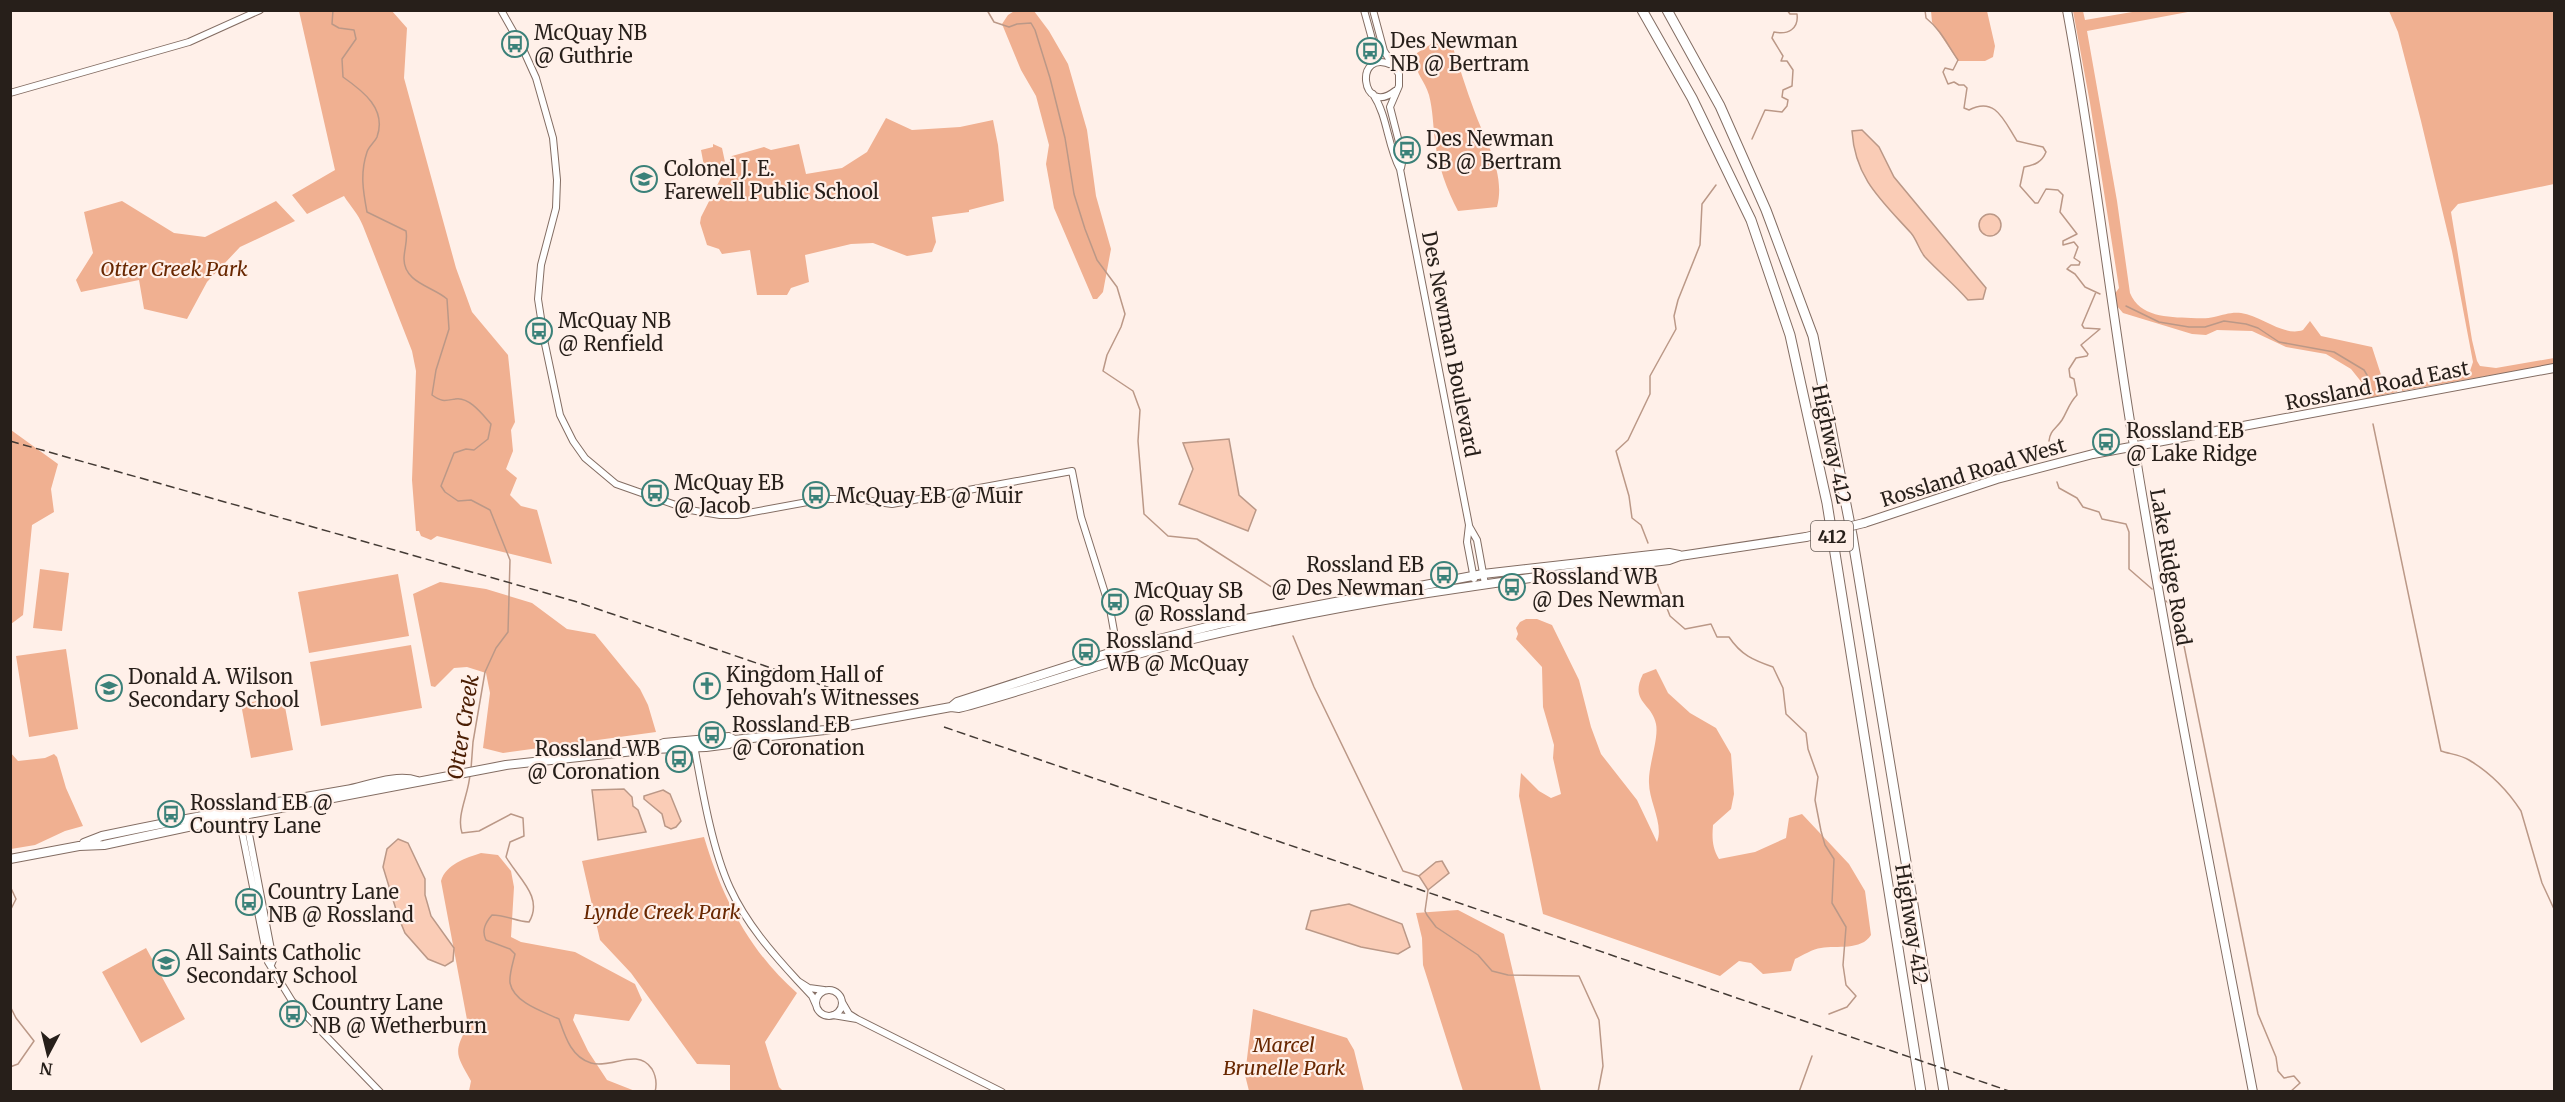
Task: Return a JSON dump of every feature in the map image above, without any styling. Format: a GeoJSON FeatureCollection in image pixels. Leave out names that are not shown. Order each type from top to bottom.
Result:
{"type":"FeatureCollection","features":[{"type":"Feature","properties":{"kind":"highway","name":"Highway 412"},"geometry":{"type":"LineString","coordinates":[[1642,10],[1692,98],[1751,220],[1790,335],[1827,503],[1921,1092]]}},
{"type":"Feature","properties":{"kind":"highway","name":"Highway 412"},"geometry":{"type":"LineString","coordinates":[[1667,10],[1729,127],[1766,210],[1813,336],[1852,535],[1944,1092]]}},
{"type":"Feature","properties":{"kind":"main road","name":"Lake Ridge Road"},"geometry":{"type":"LineString","coordinates":[[2067,10],[2087,120],[2134,446],[2165,631],[2253,1092]]}},
{"type":"Feature","properties":{"kind":"main road","name":"Rossland Road East"},"geometry":{"type":"LineString","coordinates":[[2134,446],[2554,368]]}},
{"type":"Feature","properties":{"kind":"main road","name":"Rossland Road West"},"geometry":{"type":"LineString","coordinates":[[1119,655],[1475,585],[1669,560],[1680,556],[1806,537],[1864,524],[1915,505],[2038,467],[2134,446]]}},
{"type":"Feature","properties":{"kind":"main road","name":"Rossland Road West"},"geometry":{"type":"LineString","coordinates":[[10,859],[79,846],[102,836],[241,812],[381,782],[409,778],[417,781],[554,758],[729,744],[734,740],[825,730],[951,706],[959,708],[1004,696],[1119,655],[1219,624],[1473,575],[1608,558],[1669,553],[1680,556]]}},
{"type":"Feature","properties":{"kind":"street"},"geometry":{"type":"LineString","coordinates":[[10,93],[189,42],[260,10]]}},
{"type":"Feature","properties":{"kind":"street"},"geometry":{"type":"LineString","coordinates":[[501,10],[536,78],[553,138],[557,180],[556,208],[541,265],[539,307],[560,415],[573,441],[585,458],[616,484],[690,510],[720,515],[737,515],[824,499],[858,499],[892,504],[1072,471],[1081,517],[1110,609],[1119,655]]}},
{"type":"Feature","properties":{"kind":"street"},"geometry":{"type":"LineString","coordinates":[[1364,10],[1375,50],[1365,79],[1368,89],[1373,94],[1385,97],[1396,91],[1400,80],[1399,74],[1381,43],[1372,10]]}},
{"type":"Feature","properties":{"kind":"street"},"geometry":{"type":"LineString","coordinates":[[1371,66],[1381,62],[1392,65]]}},
{"type":"Feature","properties":{"kind":"street","name":"Des Newman Boulevard"},"geometry":{"type":"LineString","coordinates":[[1396,91],[1390,107],[1403,158],[1400,169]]}},
{"type":"Feature","properties":{"kind":"street","name":"Des Newman Boulevard"},"geometry":{"type":"LineString","coordinates":[[1373,94],[1384,116],[1400,169],[1469,525],[1477,540],[1485,584]]}},
{"type":"Feature","properties":{"kind":"street","name":"Des Newman Boulevard"},"geometry":{"type":"LineString","coordinates":[[1469,525],[1467,542],[1475,585]]}},
{"type":"Feature","properties":{"kind":"street"},"geometry":{"type":"LineString","coordinates":[[694,745],[721,865],[731,890],[760,937],[812,996],[824,1015],[857,1019]]}},
{"type":"Feature","properties":{"kind":"street"},"geometry":{"type":"LineString","coordinates":[[241,812],[268,962],[291,1001],[380,1092]]}},
{"type":"Feature","properties":{"kind":"street"},"geometry":{"type":"LineString","coordinates":[[798,981],[814,990],[836,992],[849,1014],[857,1019],[1002,1092]]}},
{"type":"Feature","properties":{"kind":"street"},"geometry":{"type":"LineString","coordinates":[[816,1005],[818,997],[828,990]]}},
{"type":"Feature","properties":{"kind":"street"},"geometry":{"type":"LineString","coordinates":[[832,1015],[839,1010],[841,998]]}},
{"type":"Feature","properties":{"kind":"green space"},"geometry":{"type":"Polygon","coordinates":[[[1016,10],[1034,11],[1049,31],[1068,64],[1087,130],[1096,196],[1111,249],[1103,292],[1097,299],[1093,299],[1054,208],[1046,164],[1049,145],[1036,96],[1021,70],[1002,24],[1008,15],[1016,10]]]}},
{"type":"Feature","properties":{"kind":"green space"},"geometry":{"type":"Polygon","coordinates":[[[299,11],[392,11],[407,28],[404,78],[456,268],[472,312],[508,355],[515,422],[511,430],[513,451],[506,469],[517,478],[510,495],[521,506],[537,510],[552,564],[437,536],[431,540],[416,531],[412,480],[416,371],[412,351],[361,221],[344,196],[307,214],[292,195],[335,170],[299,11]]]}},
{"type":"Feature","properties":{"kind":"green space"},"geometry":{"type":"Polygon","coordinates":[[[1931,11],[1987,11],[1995,46],[1993,57],[1985,61],[1958,61],[1932,22],[1931,11]]]}},
{"type":"Feature","properties":{"kind":"green space"},"geometry":{"type":"Polygon","coordinates":[[[2073,11],[2083,11],[2085,20],[2138,11],[2193,11],[2087,31],[2117,201],[2130,293],[2140,307],[2155,314],[2182,318],[2211,318],[2230,313],[2241,313],[2288,331],[2303,330],[2310,321],[2321,336],[2372,347],[2384,384],[2388,388],[2398,388],[2397,392],[2369,398],[2356,396],[2363,384],[2351,369],[2326,354],[2286,347],[2252,331],[2217,330],[2206,335],[2192,334],[2123,313],[2111,299],[2119,288],[2073,11]]]}},
{"type":"Feature","properties":{"kind":"green space"},"geometry":{"type":"Polygon","coordinates":[[[2389,11],[2554,11],[2554,184],[2458,204],[2451,212],[2472,340],[2480,366],[2496,368],[2554,358],[2554,364],[2402,391],[2402,387],[2464,374],[2470,371],[2473,362],[2452,251],[2421,121],[2398,32],[2389,11]]]}},
{"type":"Feature","properties":{"kind":"green space"},"geometry":{"type":"Polygon","coordinates":[[[1436,41],[1447,41],[1453,48],[1497,170],[1499,194],[1497,207],[1458,211],[1447,186],[1436,150],[1429,95],[1416,65],[1417,53],[1436,41]]]}},
{"type":"Feature","properties":{"kind":"green space"},"geometry":{"type":"Polygon","coordinates":[[[886,118],[912,130],[960,127],[993,120],[1004,201],[969,210],[969,212],[932,217],[936,242],[932,252],[907,256],[873,243],[851,244],[805,255],[809,282],[791,288],[787,295],[757,295],[750,250],[722,254],[719,249],[707,245],[700,223],[701,217],[732,156],[764,147],[771,150],[799,144],[806,174],[842,168],[867,152],[886,118]]]}},
{"type":"Feature","properties":{"kind":"green space"},"geometry":{"type":"Polygon","coordinates":[[[713,144],[722,148],[725,162],[721,161],[718,171],[704,166],[701,150],[713,147],[713,144]]]}},
{"type":"Feature","properties":{"kind":"green space","name":"Otter Creek Park"},"geometry":{"type":"Polygon","coordinates":[[[122,201],[174,233],[205,237],[276,201],[295,221],[240,247],[207,282],[187,319],[144,309],[139,280],[81,292],[76,280],[93,253],[84,212],[122,201]]]}},
{"type":"Feature","properties":{"kind":"green space"},"geometry":{"type":"Polygon","coordinates":[[[11,430],[58,464],[51,489],[54,512],[32,525],[23,615],[11,624],[11,430]]]}},
{"type":"Feature","properties":{"kind":"green space"},"geometry":{"type":"Polygon","coordinates":[[[40,569],[69,573],[62,631],[33,628],[40,569]]]}},
{"type":"Feature","properties":{"kind":"green space"},"geometry":{"type":"Polygon","coordinates":[[[398,574],[409,636],[309,653],[298,592],[398,574]]]}},
{"type":"Feature","properties":{"kind":"green space"},"geometry":{"type":"Polygon","coordinates":[[[440,582],[486,589],[532,603],[567,629],[595,634],[640,689],[648,705],[656,732],[503,753],[483,748],[490,693],[486,673],[467,667],[454,668],[435,687],[431,686],[413,594],[440,582]]]}},
{"type":"Feature","properties":{"kind":"green space"},"geometry":{"type":"Polygon","coordinates":[[[1526,619],[1537,619],[1552,625],[1579,680],[1591,727],[1601,754],[1637,800],[1657,842],[1658,820],[1649,783],[1657,730],[1654,717],[1640,697],[1639,691],[1639,683],[1643,674],[1656,669],[1668,693],[1690,713],[1716,728],[1731,754],[1734,794],[1731,809],[1713,825],[1713,842],[1719,859],[1755,852],[1786,838],[1789,818],[1802,814],[1849,864],[1865,891],[1871,935],[1867,940],[1855,945],[1811,951],[1795,959],[1791,971],[1763,974],[1751,963],[1739,961],[1720,976],[1543,914],[1519,796],[1521,773],[1539,791],[1551,798],[1561,794],[1553,758],[1554,745],[1543,707],[1542,667],[1516,639],[1518,634],[1516,628],[1526,619]]]}},
{"type":"Feature","properties":{"kind":"green space"},"geometry":{"type":"Polygon","coordinates":[[[411,645],[422,708],[321,726],[310,662],[411,645]]]}},
{"type":"Feature","properties":{"kind":"green space"},"geometry":{"type":"Polygon","coordinates":[[[66,649],[78,729],[29,737],[16,656],[66,649]]]}},
{"type":"Feature","properties":{"kind":"green space"},"geometry":{"type":"Polygon","coordinates":[[[283,696],[293,750],[251,758],[241,704],[283,696]]]}},
{"type":"Feature","properties":{"kind":"green space"},"geometry":{"type":"Polygon","coordinates":[[[10,752],[18,761],[45,758],[54,754],[57,757],[66,788],[83,826],[65,831],[35,845],[11,849],[10,752]]]}},
{"type":"Feature","properties":{"kind":"green space","name":"Lynde Creek Park"},"geometry":{"type":"Polygon","coordinates":[[[704,837],[719,881],[739,922],[765,959],[797,993],[765,1042],[779,1087],[783,1091],[730,1091],[730,1065],[697,1064],[631,973],[600,940],[582,861],[704,837]]]}},
{"type":"Feature","properties":{"kind":"green space"},"geometry":{"type":"Polygon","coordinates":[[[481,853],[498,855],[511,871],[514,887],[511,937],[521,942],[575,952],[635,984],[642,1000],[629,1021],[575,1014],[573,1020],[588,1051],[607,1080],[635,1091],[469,1091],[471,1081],[458,1053],[460,1042],[468,1025],[441,881],[452,866],[481,853]]]}},
{"type":"Feature","properties":{"kind":"green space"},"geometry":{"type":"Polygon","coordinates":[[[1458,910],[1504,934],[1541,1091],[1463,1091],[1423,965],[1422,938],[1416,913],[1458,910]]]}},
{"type":"Feature","properties":{"kind":"green space"},"geometry":{"type":"Polygon","coordinates":[[[146,948],[185,1019],[141,1043],[102,972],[146,948]]]}},
{"type":"Feature","properties":{"kind":"green space","name":"Marcel Brunelle Park"},"geometry":{"type":"Polygon","coordinates":[[[1253,1009],[1347,1038],[1354,1050],[1364,1091],[1249,1091],[1245,1075],[1253,1009]]]}},
{"type":"Feature","properties":{"kind":"shaded area"},"geometry":{"type":"Polygon","coordinates":[[[1862,130],[1879,147],[1894,177],[1986,288],[1983,299],[1968,300],[1930,263],[1911,233],[1871,187],[1858,162],[1854,148],[1852,131],[1862,130]]]}},
{"type":"Feature","properties":{"kind":"shaded area"},"geometry":{"type":"Polygon","coordinates":[[[1990,214],[1998,217],[2001,225],[1998,233],[1990,236],[1982,233],[1979,225],[1982,217],[1990,214]]]}},
{"type":"Feature","properties":{"kind":"shaded area"},"geometry":{"type":"Polygon","coordinates":[[[1229,439],[1239,495],[1256,510],[1248,531],[1179,504],[1193,469],[1183,443],[1229,439]]]}},
{"type":"Feature","properties":{"kind":"shaded area"},"geometry":{"type":"Polygon","coordinates":[[[624,789],[632,797],[633,806],[638,810],[646,832],[598,840],[592,790],[624,789]]]}},
{"type":"Feature","properties":{"kind":"shaded area"},"geometry":{"type":"Polygon","coordinates":[[[663,790],[670,794],[681,821],[671,829],[665,826],[662,814],[644,799],[644,796],[663,790]]]}},
{"type":"Feature","properties":{"kind":"shaded area"},"geometry":{"type":"Polygon","coordinates":[[[398,839],[408,843],[425,879],[425,895],[431,916],[454,948],[453,961],[445,966],[428,959],[405,933],[398,916],[383,867],[387,849],[398,839]]]}},
{"type":"Feature","properties":{"kind":"shaded area"},"geometry":{"type":"Polygon","coordinates":[[[1442,861],[1449,873],[1428,890],[1419,876],[1436,862],[1442,861]]]}},
{"type":"Feature","properties":{"kind":"shaded area"},"geometry":{"type":"Polygon","coordinates":[[[1349,904],[1402,924],[1410,947],[1398,954],[1361,947],[1306,929],[1311,911],[1349,904]]]}},
{"type":"Feature","properties":{"kind":"waterway","name":"Otter Creek"},"geometry":{"type":"LineString","coordinates":[[333,10],[332,24],[339,28],[354,30],[356,39],[342,59],[343,77],[365,95],[376,109],[379,118],[377,137],[368,150],[363,167],[363,189],[367,212],[406,231],[404,259],[409,274],[447,299],[449,329],[436,370],[432,395],[443,400],[465,400],[491,424],[488,439],[474,450],[466,449],[454,453],[441,486],[445,492],[458,501],[471,500],[490,510],[510,560],[508,632],[496,648],[485,672],[473,742],[471,769]]}},
{"type":"Feature","properties":{"kind":"waterway"},"geometry":{"type":"LineString","coordinates":[[987,10],[994,22],[1009,27],[1031,23],[1035,30],[1050,78],[1065,138],[1074,194],[1085,229],[1097,260],[1117,287],[1125,314],[1107,355],[1103,371],[1133,391],[1140,410],[1138,441],[1144,514],[1168,536],[1197,539],[1276,590]]}},
{"type":"Feature","properties":{"kind":"waterway"},"geometry":{"type":"LineString","coordinates":[[1752,139],[1765,110],[1782,112],[1787,106],[1788,100],[1782,97],[1783,90],[1792,86],[1793,70],[1787,61],[1781,61],[1783,56],[1772,38],[1774,32],[1788,32],[1796,24],[1797,14],[1790,14],[1787,10]]}},
{"type":"Feature","properties":{"kind":"waterway"},"geometry":{"type":"LineString","coordinates":[[1925,10],[1926,18],[1940,32],[1958,60],[1953,70],[1945,68],[1943,72],[1948,84],[1954,82],[1967,88],[1964,108],[1969,110],[1978,106],[1993,108],[2017,141],[2043,147],[2046,152],[2040,161],[2024,167],[2020,186],[2035,203],[2038,203],[2046,189],[2058,190],[2063,195],[2060,212],[2077,234],[2063,241],[2063,245],[2074,242],[2078,247],[2074,258],[2080,262],[2079,265],[2071,265],[2067,269],[2075,274],[2085,287],[2100,294]]}},
{"type":"Feature","properties":{"kind":"waterway"},"geometry":{"type":"LineString","coordinates":[[1648,543],[1641,525],[1632,518],[1629,496],[1616,451],[1628,440],[1650,394],[1650,376],[1676,329],[1674,316],[1678,300],[1700,245],[1702,204],[1716,185]]}},
{"type":"Feature","properties":{"kind":"waterway"},"geometry":{"type":"LineString","coordinates":[[2049,441],[2052,432],[2077,395],[2074,379],[2070,377],[2069,369],[2076,358],[2087,356],[2088,354],[2081,345],[2100,329],[2084,328],[2082,325],[2096,292]]}},
{"type":"Feature","properties":{"kind":"waterway"},"geometry":{"type":"LineString","coordinates":[[2126,306],[2159,322],[2189,327],[2205,327],[2224,321],[2246,324],[2258,328],[2279,342],[2334,352],[2364,370],[2367,375],[2366,394]]}},
{"type":"Feature","properties":{"kind":"waterway"},"geometry":{"type":"LineString","coordinates":[[2373,424],[2441,751],[2463,757],[2484,770],[2498,782],[2516,804],[2521,811],[2542,883],[2554,909]]}},
{"type":"Feature","properties":{"kind":"waterway"},"geometry":{"type":"LineString","coordinates":[[2057,482],[2059,488],[2077,498],[2083,507],[2099,512],[2102,519],[2126,524],[2129,532],[2129,569],[2152,589]]}},
{"type":"Feature","properties":{"kind":"waterway"},"geometry":{"type":"LineString","coordinates":[[1656,580],[1670,616],[1685,629],[1711,624],[1717,637],[1729,637],[1748,656],[1773,667],[1783,688],[1786,714],[1806,733],[1808,749],[1818,777],[1815,800],[1821,831],[1825,845],[1834,859],[1832,903],[1846,927],[1843,965],[1846,985],[1856,996],[1847,1007],[1829,1014]]}},
{"type":"Feature","properties":{"kind":"waterway"},"geometry":{"type":"LineString","coordinates":[[2166,601],[2177,611],[2258,1014],[2276,1057],[2278,1071],[2284,1078],[2294,1076],[2300,1083],[2290,1092]]}},
{"type":"Feature","properties":{"kind":"waterway"},"geometry":{"type":"LineString","coordinates":[[1293,636],[1314,687],[1403,871],[1419,876]]}},
{"type":"Feature","properties":{"kind":"waterway","name":"Otter Creek"},"geometry":{"type":"LineString","coordinates":[[470,774],[461,819],[462,833],[479,831],[511,814],[523,818],[524,836],[510,842],[506,857],[528,888],[533,913],[529,922],[492,915],[484,930],[486,940],[510,949],[515,954],[510,976],[513,990],[530,1006],[559,1019],[570,1045],[584,1060],[599,1064],[632,1059],[646,1063],[654,1074],[655,1092]]}},
{"type":"Feature","properties":{"kind":"waterway"},"geometry":{"type":"LineString","coordinates":[[10,886],[16,899],[10,911]]}},
{"type":"Feature","properties":{"kind":"waterway"},"geometry":{"type":"LineString","coordinates":[[1428,890],[1425,911],[1436,927],[1478,955],[1492,971],[1508,975],[1579,976],[1599,1020],[1603,1066],[1598,1092]]}},
{"type":"Feature","properties":{"kind":"waterway"},"geometry":{"type":"LineString","coordinates":[[10,1006],[16,1018],[34,1041],[18,1064],[10,1067]]}},
{"type":"Feature","properties":{"kind":"waterway"},"geometry":{"type":"LineString","coordinates":[[1799,1092],[1812,1056]]}},
{"type":"Feature","properties":{"kind":"railway"},"geometry":{"type":"LineString","coordinates":[[10,441],[574,601],[886,707]]}},
{"type":"Feature","properties":{"kind":"railway"},"geometry":{"type":"LineString","coordinates":[[944,727],[2012,1092]]}},
{"type":"Feature","properties":{"kind":"place","name":"McQuay NB @ Guthrie"},"geometry":{"type":"Point","coordinates":[515,44]}},
{"type":"Feature","properties":{"kind":"place","name":"Des Newman NB @ Bertram"},"geometry":{"type":"Point","coordinates":[1370,51]}},
{"type":"Feature","properties":{"kind":"place","name":"Des Newman SB @ Bertram"},"geometry":{"type":"Point","coordinates":[1407,150]}},
{"type":"Feature","properties":{"kind":"place","name":"Colonel J. E. Farewell Public School"},"geometry":{"type":"Point","coordinates":[644,179]}},
{"type":"Feature","properties":{"kind":"place","name":"McQuay NB @ Renfield"},"geometry":{"type":"Point","coordinates":[539,331]}},
{"type":"Feature","properties":{"kind":"place","name":"Rossland EB @ Lake Ridge"},"geometry":{"type":"Point","coordinates":[2106,442]}},
{"type":"Feature","properties":{"kind":"place","name":"McQuay EB @ Jacob"},"geometry":{"type":"Point","coordinates":[655,493]}},
{"type":"Feature","properties":{"kind":"place","name":"McQuay EB @ Muir"},"geometry":{"type":"Point","coordinates":[816,495]}},
{"type":"Feature","properties":{"kind":"place","name":"Rossland EB @ Des Newman"},"geometry":{"type":"Point","coordinates":[1444,575]}},
{"type":"Feature","properties":{"kind":"place","name":"Rossland WB @ Des Newman"},"geometry":{"type":"Point","coordinates":[1512,587]}},
{"type":"Feature","properties":{"kind":"place","name":"McQuay SB @ Rossland"},"geometry":{"type":"Point","coordinates":[1115,602]}},
{"type":"Feature","properties":{"kind":"place","name":"Rossland WB @ McQuay"},"geometry":{"type":"Point","coordinates":[1086,652]}},
{"type":"Feature","properties":{"kind":"place","name":"Kingdom Hall of Jehovah's Witnesses"},"geometry":{"type":"Point","coordinates":[707,686]}},
{"type":"Feature","properties":{"kind":"place","name":"Donald A. Wilson Secondary School"},"geometry":{"type":"Point","coordinates":[109,688]}},
{"type":"Feature","properties":{"kind":"place","name":"Rossland EB @ Coronation"},"geometry":{"type":"Point","coordinates":[712,735]}},
{"type":"Feature","properties":{"kind":"place","name":"Rossland WB @ Coronation"},"geometry":{"type":"Point","coordinates":[679,759]}},
{"type":"Feature","properties":{"kind":"place","name":"Rossland EB @ Country Lane"},"geometry":{"type":"Point","coordinates":[171,814]}},
{"type":"Feature","properties":{"kind":"place","name":"Country Lane NB @ Rossland"},"geometry":{"type":"Point","coordinates":[249,902]}},
{"type":"Feature","properties":{"kind":"place","name":"All Saints Catholic Secondary School"},"geometry":{"type":"Point","coordinates":[166,963]}},
{"type":"Feature","properties":{"kind":"place","name":"Country Lane NB @ Wetherburn"},"geometry":{"type":"Point","coordinates":[293,1014]}}]}
